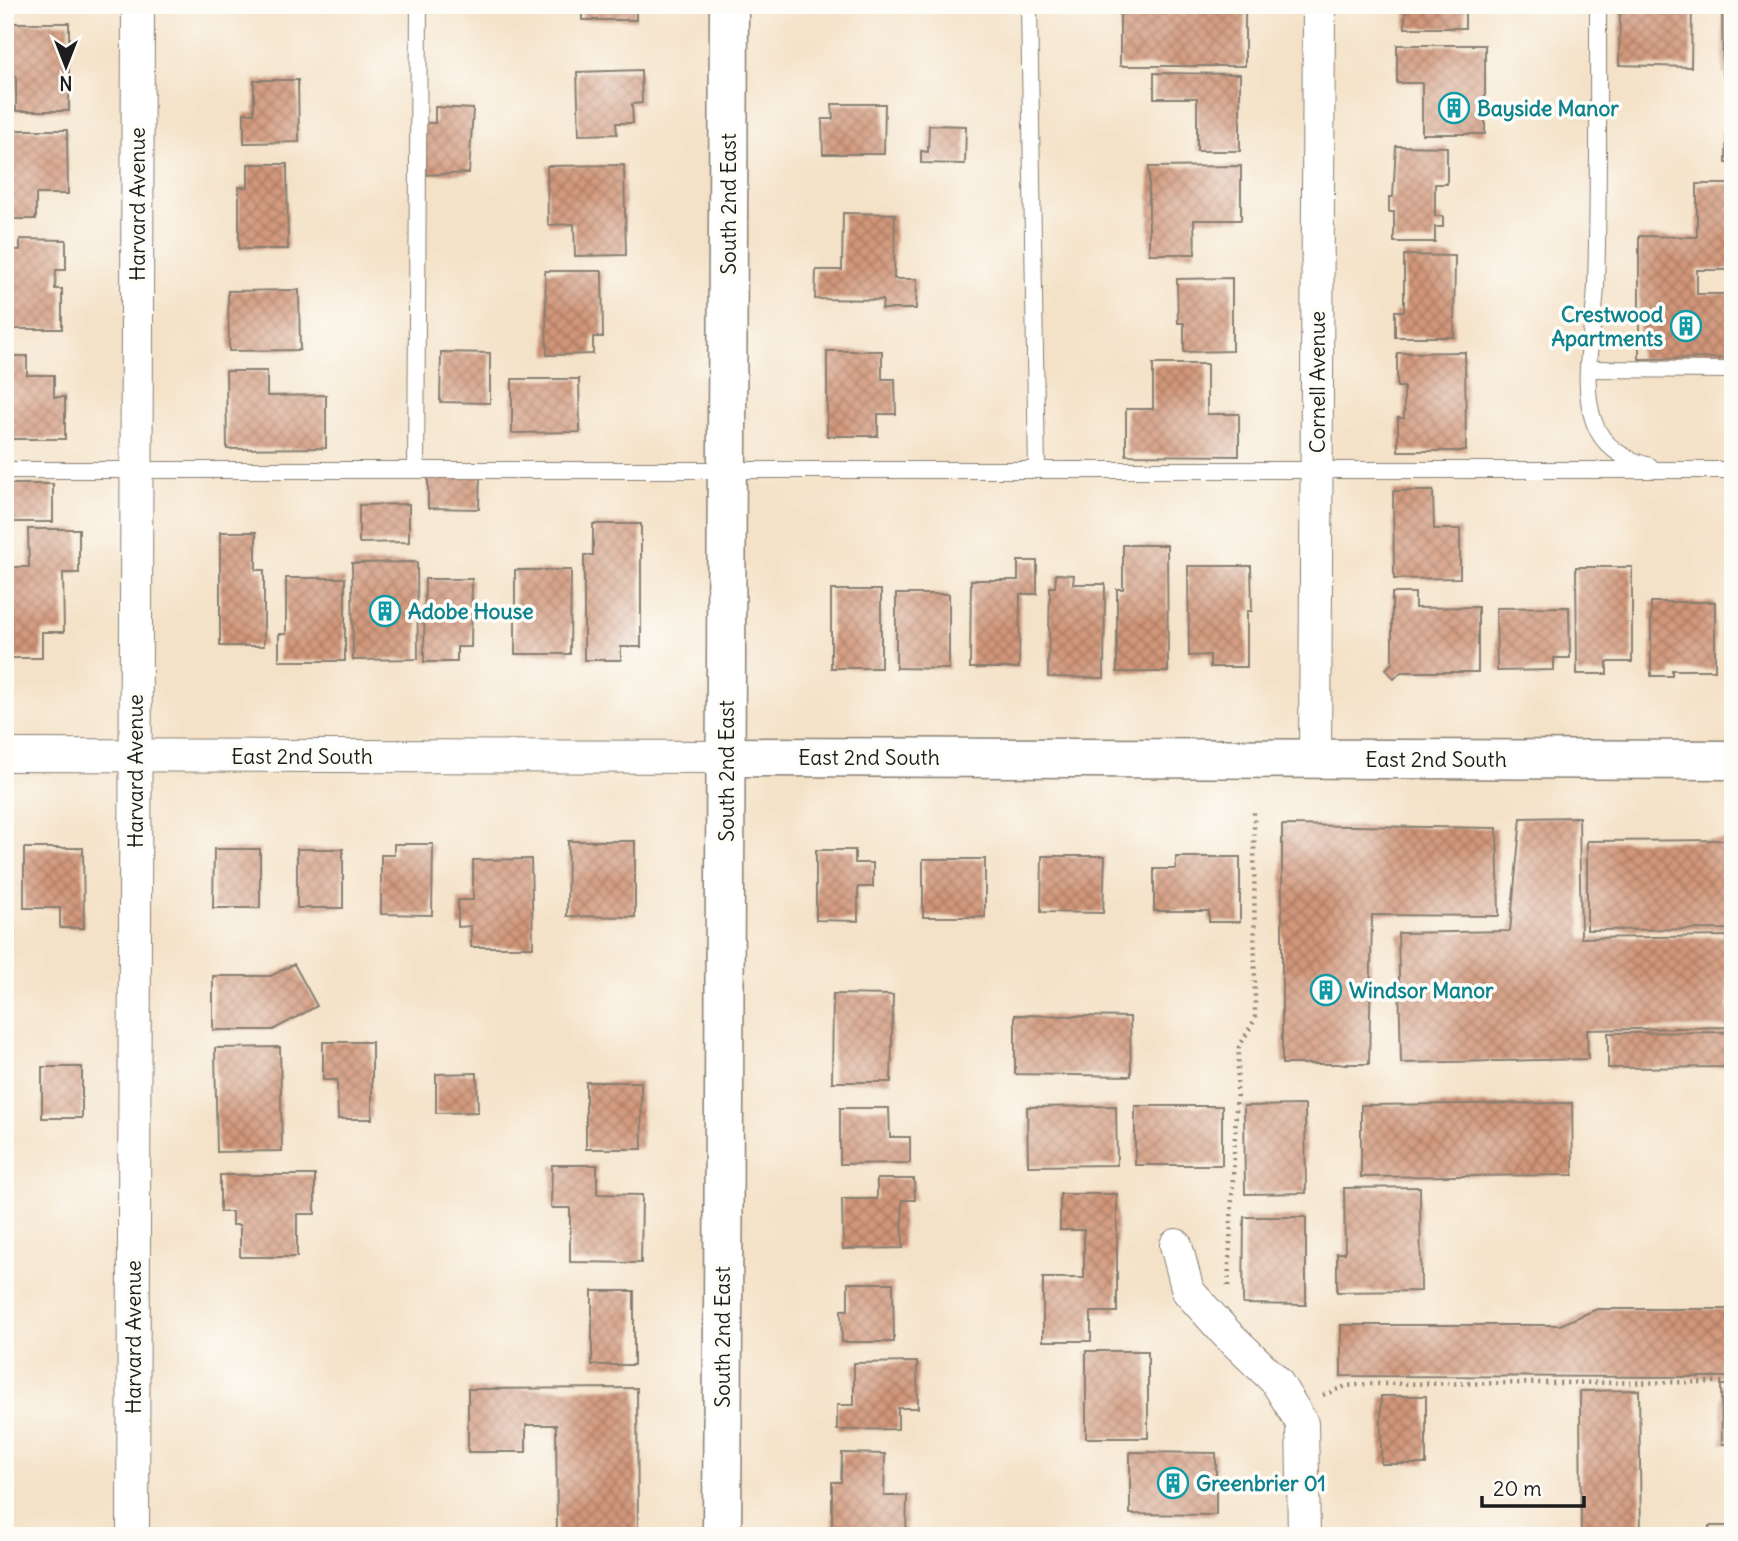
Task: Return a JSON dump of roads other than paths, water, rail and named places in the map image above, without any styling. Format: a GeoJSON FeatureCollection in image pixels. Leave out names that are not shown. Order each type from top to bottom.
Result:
{"type":"FeatureCollection","features":[{"type":"Feature","properties":{"kind":"main road","name":"South 2nd East"},"geometry":{"type":"LineString","coordinates":[[722,1536],[729,5]]}},
{"type":"Feature","properties":{"kind":"main road","name":"East 2nd South"},"geometry":{"type":"LineString","coordinates":[[726,757],[1733,760]]}},
{"type":"Feature","properties":{"kind":"street","name":"Harvard Avenue"},"geometry":{"type":"LineString","coordinates":[[133,1536],[138,5]]}},
{"type":"Feature","properties":{"kind":"street","name":"Cornell Avenue"},"geometry":{"type":"LineString","coordinates":[[1315,759],[1318,5]]}},
{"type":"Feature","properties":{"kind":"street","name":"East 2nd South"},"geometry":{"type":"LineString","coordinates":[[5,755],[726,757]]}},
{"type":"Feature","properties":{"kind":"street"},"geometry":{"type":"LineString","coordinates":[[1176,1245],[1188,1290],[1226,1333],[1276,1381],[1302,1423],[1304,1536]]}},
{"type":"Feature","properties":{"kind":"lane"},"geometry":{"type":"LineString","coordinates":[[416,470],[419,5]]}},
{"type":"Feature","properties":{"kind":"lane"},"geometry":{"type":"LineString","coordinates":[[1029,5],[1037,470]]}},
{"type":"Feature","properties":{"kind":"lane"},"geometry":{"type":"LineString","coordinates":[[1598,5],[1596,286],[1589,398],[1594,422],[1606,444],[1636,463],[1662,470]]}},
{"type":"Feature","properties":{"kind":"lane"},"geometry":{"type":"LineString","coordinates":[[1589,369],[1733,370]]}},
{"type":"Feature","properties":{"kind":"lane"},"geometry":{"type":"LineString","coordinates":[[5,470],[1733,470]]}},
{"type":"Feature","properties":{"kind":"place","name":"Bayside Manor"},"geometry":{"type":"Point","coordinates":[1454,108]}},
{"type":"Feature","properties":{"kind":"place","name":"Crestwood Apartments"},"geometry":{"type":"Point","coordinates":[1686,326]}},
{"type":"Feature","properties":{"kind":"place","name":"Adobe House"},"geometry":{"type":"Point","coordinates":[385,611]}},
{"type":"Feature","properties":{"kind":"place","name":"Windsor Manor"},"geometry":{"type":"Point","coordinates":[1326,990]}},
{"type":"Feature","properties":{"kind":"place","name":"Greenbrier 01"},"geometry":{"type":"Point","coordinates":[1173,1483]}}]}
